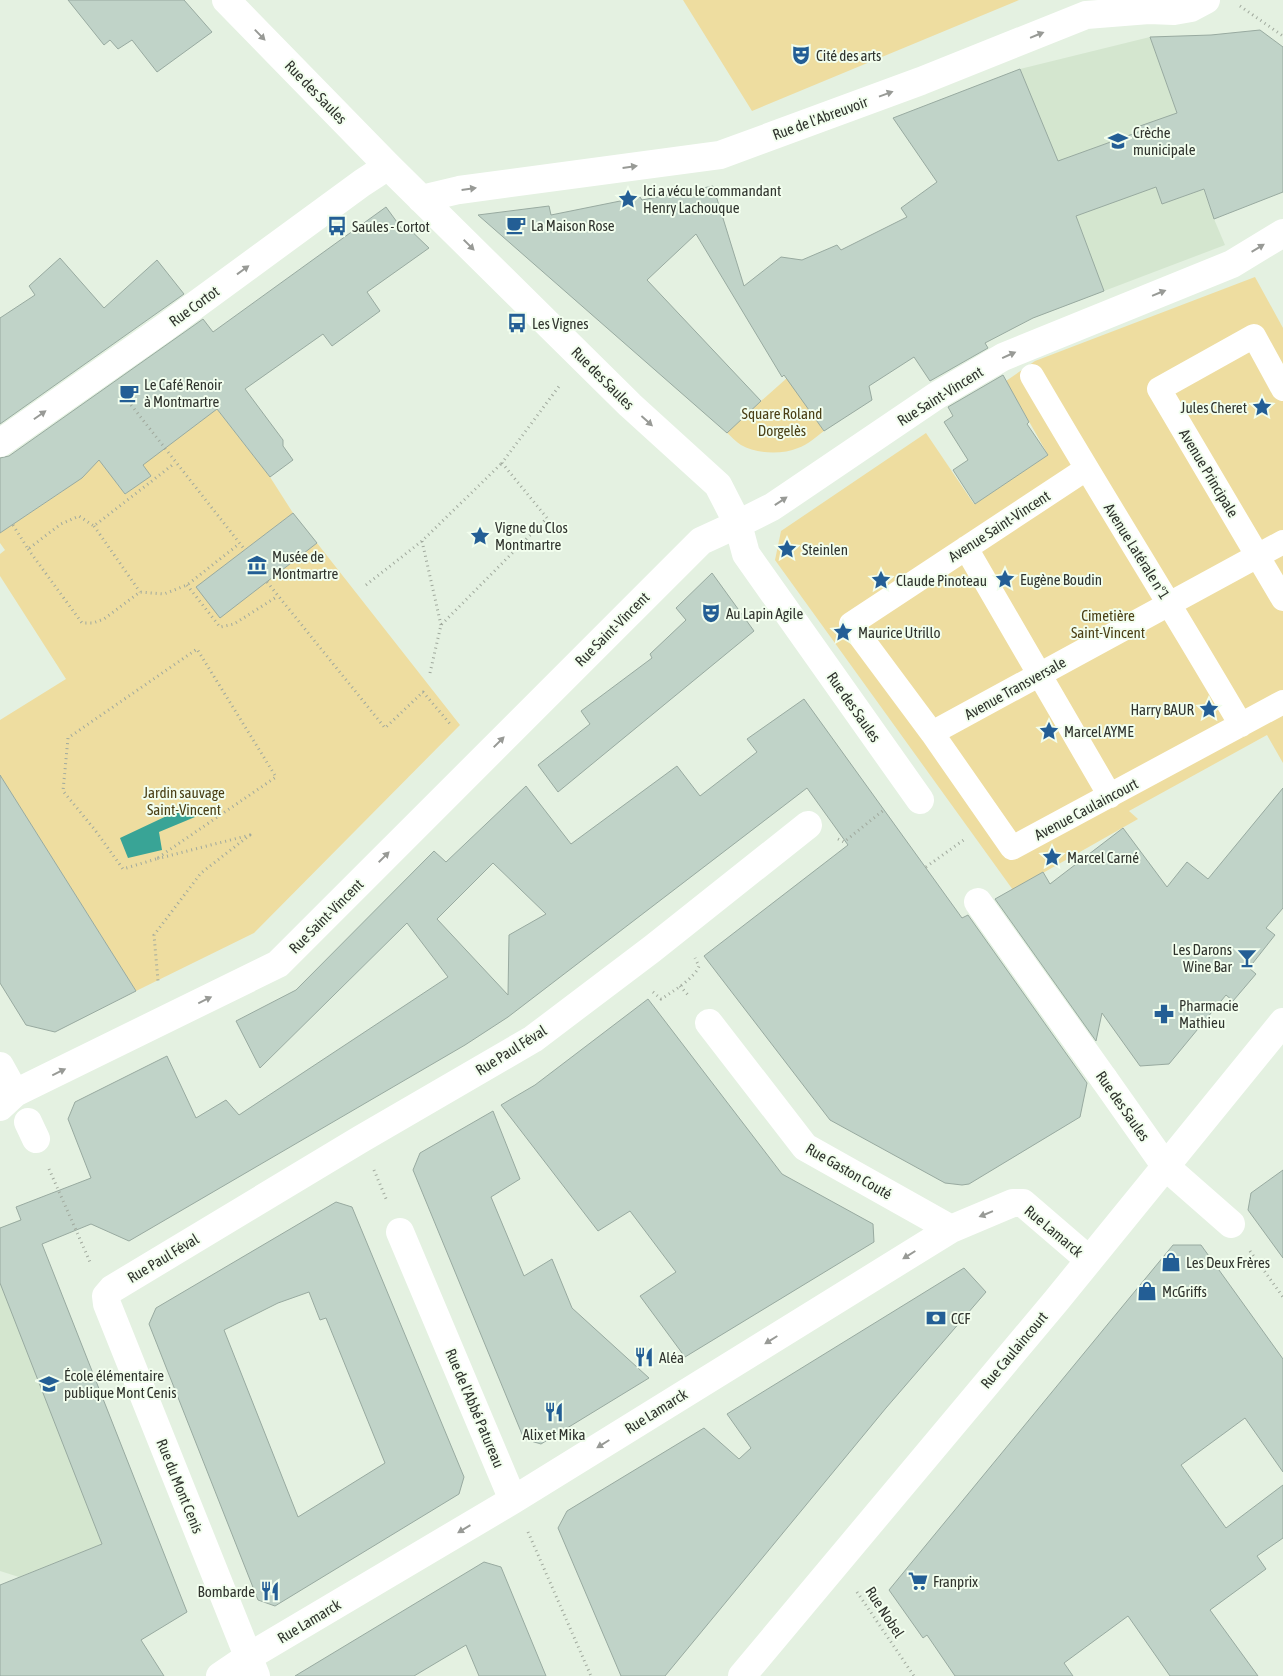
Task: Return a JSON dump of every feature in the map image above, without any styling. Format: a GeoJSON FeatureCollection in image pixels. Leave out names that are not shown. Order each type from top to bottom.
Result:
{"type":"FeatureCollection","features":[{"type":"Feature","properties":{"kind":"street","name":"Rue des Saules"},"geometry":{"type":"LineString","coordinates":[[226,0],[388,166],[630,406],[718,486],[738,524],[746,554],[920,800]]}},
{"type":"Feature","properties":{"kind":"street","name":"Rue de l'Abreuvoir"},"geometry":{"type":"LineString","coordinates":[[422,199],[459,190],[720,155],[921,81],[1086,16],[1148,10],[1174,11],[1191,8],[1206,0]]}},
{"type":"Feature","properties":{"kind":"street","name":"Rue Cortot"},"geometry":{"type":"LineString","coordinates":[[0,444],[388,166]]}},
{"type":"Feature","properties":{"kind":"street","name":"Rue Saint-Vincent"},"geometry":{"type":"LineString","coordinates":[[7,1100],[278,964],[701,541],[772,507],[936,396],[1003,356],[1232,264],[1283,233]]}},
{"type":"Feature","properties":{"kind":"street","name":"Rue Paul Féval"},"geometry":{"type":"LineString","coordinates":[[106,1296],[112,1289],[361,1139],[533,1039],[667,937],[808,825]]}},
{"type":"Feature","properties":{"kind":"street","name":"Rue des Saules"},"geometry":{"type":"LineString","coordinates":[[978,902],[1166,1166],[1231,1224]]}},
{"type":"Feature","properties":{"kind":"street","name":"Rue Caulaincourt"},"geometry":{"type":"LineString","coordinates":[[742,1676],[1056,1301],[1088,1259],[1283,1022]]}},
{"type":"Feature","properties":{"kind":"street","name":"Rue Gaston Couté"},"geometry":{"type":"LineString","coordinates":[[709,1023],[805,1147],[951,1229]]}},
{"type":"Feature","properties":{"kind":"street"},"geometry":{"type":"LineString","coordinates":[[0,1066],[7,1100]]}},
{"type":"Feature","properties":{"kind":"street","name":"Rue Lamarck"},"geometry":{"type":"LineString","coordinates":[[220,1676],[252,1667],[513,1500],[951,1229],[1013,1203],[1023,1204],[1088,1259]]}},
{"type":"Feature","properties":{"kind":"street","name":"Rue de l'Abbé Patureau"},"geometry":{"type":"LineString","coordinates":[[400,1232],[513,1500]]}},
{"type":"Feature","properties":{"kind":"street","name":"Rue du Mont Cenis"},"geometry":{"type":"LineString","coordinates":[[106,1296],[107,1304],[252,1667]]}},
{"type":"Feature","properties":{"kind":"lane","name":"Avenue Principale"},"geometry":{"type":"LineString","coordinates":[[1283,389],[1254,336],[1159,389],[1283,599]]}},
{"type":"Feature","properties":{"kind":"lane","name":"Avenue Latérale n°1"},"geometry":{"type":"LineString","coordinates":[[1032,376],[1241,725]]}},
{"type":"Feature","properties":{"kind":"lane","name":"Avenue Saint-Vincent"},"geometry":{"type":"LineString","coordinates":[[932,733],[851,624],[1086,469]]}},
{"type":"Feature","properties":{"kind":"lane","name":"Avenue Transversale"},"geometry":{"type":"LineString","coordinates":[[932,733],[1283,542]]}},
{"type":"Feature","properties":{"kind":"lane"},"geometry":{"type":"LineString","coordinates":[[966,548],[1110,796]]}},
{"type":"Feature","properties":{"kind":"lane","name":"Avenue Caulaincourt"},"geometry":{"type":"LineString","coordinates":[[932,733],[1012,848],[1283,702]]}},
{"type":"Feature","properties":{"kind":"path"},"geometry":{"type":"LineString","coordinates":[[1238,5],[1283,36]]}},
{"type":"Feature","properties":{"kind":"path"},"geometry":{"type":"LineString","coordinates":[[366,585],[422,541],[502,463],[563,381]]}},
{"type":"Feature","properties":{"kind":"path"},"geometry":{"type":"LineString","coordinates":[[128,401],[245,550]]}},
{"type":"Feature","properties":{"kind":"path"},"geometry":{"type":"LineString","coordinates":[[94,526],[175,463]]}},
{"type":"Feature","properties":{"kind":"path"},"geometry":{"type":"LineString","coordinates":[[442,625],[547,518],[502,463]]}},
{"type":"Feature","properties":{"kind":"path"},"geometry":{"type":"LineString","coordinates":[[28,548],[61,524],[79,516],[94,526],[140,592]]}},
{"type":"Feature","properties":{"kind":"path"},"geometry":{"type":"LineString","coordinates":[[12,525],[82,623],[93,624],[104,620],[140,592],[164,594],[187,585],[240,544]]}},
{"type":"Feature","properties":{"kind":"path"},"geometry":{"type":"LineString","coordinates":[[422,541],[442,625],[430,673]]}},
{"type":"Feature","properties":{"kind":"path"},"geometry":{"type":"LineString","coordinates":[[267,582],[385,728],[423,692],[451,726]]}},
{"type":"Feature","properties":{"kind":"path"},"geometry":{"type":"LineString","coordinates":[[187,585],[220,627],[234,624],[278,596]]}},
{"type":"Feature","properties":{"kind":"path"},"geometry":{"type":"LineString","coordinates":[[156,859],[276,777],[197,649],[68,738],[63,791],[95,830],[123,869],[250,834],[201,873],[154,935],[158,981]]}},
{"type":"Feature","properties":{"kind":"path"},"geometry":{"type":"LineString","coordinates":[[808,825],[844,842],[892,804]]}},
{"type":"Feature","properties":{"kind":"path"},"geometry":{"type":"LineString","coordinates":[[926,867],[968,837]]}},
{"type":"Feature","properties":{"kind":"path"},"geometry":{"type":"LineString","coordinates":[[655,994],[661,999],[682,987],[698,970],[698,961]]}},
{"type":"Feature","properties":{"kind":"path"},"geometry":{"type":"LineString","coordinates":[[32,1130],[82,1246]]}},
{"type":"Feature","properties":{"kind":"path"},"geometry":{"type":"LineString","coordinates":[[361,1139],[400,1232]]}},
{"type":"Feature","properties":{"kind":"path"},"geometry":{"type":"LineString","coordinates":[[1231,1224],[1283,1297]]}},
{"type":"Feature","properties":{"kind":"path"},"geometry":{"type":"LineString","coordinates":[[513,1500],[591,1676]]}},
{"type":"Feature","properties":{"kind":"path","name":"Rue Nobel"},"geometry":{"type":"LineString","coordinates":[[840,1558],[862,1601],[914,1676]]}},
{"type":"Feature","properties":{"kind":"shaded area","name":"Crèche municipale"},"geometry":{"type":"Polygon","coordinates":[[[1150,37],[1214,219],[1225,245],[1033,318],[1024,303],[1020,69],[1150,37]]]}},
{"type":"Feature","properties":{"kind":"shaded area","name":"École élémentaire publique Mont Cenis"},"geometry":{"type":"Polygon","coordinates":[[[21,1219],[34,1225],[152,1524],[19,1577],[0,1571],[0,1228],[21,1219]]]}},
{"type":"Feature","properties":{"kind":"green space","name":"Cité des arts"},"geometry":{"type":"Polygon","coordinates":[[[683,0],[1019,0],[752,111],[683,0]]]}},
{"type":"Feature","properties":{"kind":"green space","name":"Cimetière Saint-Vincent"},"geometry":{"type":"Polygon","coordinates":[[[1255,277],[1283,328],[1283,763],[1267,735],[1129,811],[1138,819],[1013,890],[775,560],[781,531],[926,433],[975,504],[1048,455],[1006,381],[1035,361],[1255,277]]]}},
{"type":"Feature","properties":{"kind":"green space","name":"Square Roland Dorgelès"},"geometry":{"type":"Polygon","coordinates":[[[787,378],[824,431],[801,447],[784,452],[761,452],[739,444],[726,432],[787,378]]]}},
{"type":"Feature","properties":{"kind":"green space","name":"Jardin sauvage Saint-Vincent"},"geometry":{"type":"Polygon","coordinates":[[[154,401],[181,436],[217,409],[270,477],[293,513],[245,550],[220,617],[317,543],[460,725],[254,933],[136,991],[0,775],[0,720],[66,679],[0,576],[0,554],[5,550],[0,543],[0,521],[6,529],[63,491],[99,460],[125,494],[151,476],[141,462],[154,401]]]}},
{"type":"Feature","properties":{"kind":"water"},"geometry":{"type":"Polygon","coordinates":[[[190,805],[195,817],[159,832],[162,850],[128,858],[120,838],[190,805]]]}},
{"type":"Feature","properties":{"kind":"building"},"geometry":{"type":"Polygon","coordinates":[[[68,0],[184,0],[212,32],[157,72],[132,40],[118,49],[110,40],[104,45],[68,0]]]}},
{"type":"Feature","properties":{"kind":"building"},"geometry":{"type":"Polygon","coordinates":[[[1260,30],[1283,47],[1283,192],[1214,219],[1204,189],[1162,204],[1156,187],[1076,216],[1104,291],[1033,318],[985,343],[988,348],[930,381],[914,357],[869,386],[872,400],[824,431],[784,375],[782,377],[696,234],[647,280],[761,401],[727,433],[478,215],[549,206],[551,215],[640,197],[642,200],[713,186],[744,286],[781,257],[802,260],[837,245],[841,250],[907,217],[901,208],[937,182],[893,118],[1020,69],[1058,161],[1141,131],[1140,126],[1177,113],[1150,37],[1211,35],[1260,30]]]}},
{"type":"Feature","properties":{"kind":"building"},"geometry":{"type":"Polygon","coordinates":[[[386,207],[402,229],[405,225],[429,248],[367,292],[380,311],[332,346],[323,334],[245,389],[283,440],[283,446],[293,460],[270,477],[217,409],[143,465],[151,476],[125,494],[99,460],[82,478],[0,533],[0,458],[9,456],[203,319],[213,332],[386,207]]]}},
{"type":"Feature","properties":{"kind":"building"},"geometry":{"type":"Polygon","coordinates":[[[60,258],[104,308],[157,260],[184,294],[0,424],[0,318],[35,295],[29,286],[60,258]]]}},
{"type":"Feature","properties":{"kind":"building"},"geometry":{"type":"Polygon","coordinates":[[[1003,375],[1029,422],[1027,424],[1048,455],[975,504],[953,470],[968,460],[944,422],[953,416],[948,407],[1003,375]]]}},
{"type":"Feature","properties":{"kind":"building"},"geometry":{"type":"Polygon","coordinates":[[[293,513],[317,543],[220,618],[196,587],[293,513]]]}},
{"type":"Feature","properties":{"kind":"building"},"geometry":{"type":"Polygon","coordinates":[[[712,573],[754,631],[558,792],[538,765],[590,724],[581,711],[652,658],[650,654],[686,620],[676,608],[712,573]]]}},
{"type":"Feature","properties":{"kind":"building"},"geometry":{"type":"Polygon","coordinates":[[[804,699],[962,918],[968,915],[1087,1083],[1080,1117],[969,1184],[962,1185],[945,1183],[830,1120],[704,956],[848,845],[807,788],[508,1017],[465,1045],[129,1241],[91,1224],[42,1244],[187,1612],[141,1640],[164,1676],[0,1676],[0,1585],[102,1544],[0,1283],[0,1228],[21,1220],[16,1207],[91,1178],[68,1119],[75,1102],[167,1056],[196,1118],[226,1100],[239,1115],[448,977],[407,923],[260,1068],[236,1021],[296,990],[434,851],[446,862],[526,786],[571,844],[677,766],[700,796],[757,752],[747,739],[804,699]],[[493,863],[437,919],[508,995],[509,935],[546,914],[493,863]]]}},
{"type":"Feature","properties":{"kind":"building"},"geometry":{"type":"Polygon","coordinates":[[[0,775],[136,991],[55,1032],[26,1025],[0,983],[0,775]]]}},
{"type":"Feature","properties":{"kind":"building"},"geometry":{"type":"Polygon","coordinates":[[[1283,788],[1283,908],[1266,928],[1275,935],[1249,968],[1256,974],[1233,1001],[1226,995],[1169,1064],[1140,1066],[1102,1013],[1096,1041],[995,899],[1043,872],[1050,884],[1123,828],[1167,887],[1187,862],[1208,879],[1283,788]]]}},
{"type":"Feature","properties":{"kind":"building"},"geometry":{"type":"Polygon","coordinates":[[[648,999],[782,1174],[873,1224],[874,1242],[685,1357],[640,1296],[676,1272],[630,1211],[598,1231],[501,1105],[535,1085],[648,999]]]}},
{"type":"Feature","properties":{"kind":"building"},"geometry":{"type":"Polygon","coordinates":[[[493,1111],[520,1179],[491,1197],[524,1276],[552,1259],[572,1308],[649,1378],[541,1444],[524,1439],[413,1170],[420,1153],[493,1111]]]}},
{"type":"Feature","properties":{"kind":"building"},"geometry":{"type":"Polygon","coordinates":[[[1283,1170],[1283,1258],[1248,1210],[1251,1193],[1283,1170]]]}},
{"type":"Feature","properties":{"kind":"building"},"geometry":{"type":"Polygon","coordinates":[[[336,1202],[352,1207],[464,1477],[459,1494],[275,1606],[258,1600],[149,1324],[156,1308],[336,1202]],[[309,1292],[278,1303],[224,1330],[298,1517],[385,1463],[326,1318],[320,1320],[309,1292]]]}},
{"type":"Feature","properties":{"kind":"building"},"geometry":{"type":"Polygon","coordinates":[[[1173,1245],[1201,1245],[1283,1359],[1283,1472],[1245,1418],[1181,1465],[1226,1528],[1283,1485],[1283,1538],[1257,1556],[1266,1569],[1210,1610],[1258,1676],[1170,1676],[1128,1616],[1064,1663],[1073,1676],[955,1676],[927,1635],[923,1638],[889,1590],[1173,1245]]]}},
{"type":"Feature","properties":{"kind":"building"},"geometry":{"type":"Polygon","coordinates":[[[964,1268],[986,1292],[886,1408],[665,1676],[621,1676],[558,1528],[567,1511],[704,1428],[739,1459],[751,1448],[727,1414],[964,1268]]]}},
{"type":"Feature","properties":{"kind":"building"},"geometry":{"type":"Polygon","coordinates":[[[484,1562],[501,1567],[546,1676],[479,1676],[466,1645],[414,1676],[295,1676],[484,1562]]]}},
{"type":"Feature","properties":{"kind":"place","name":"Cité des arts"},"geometry":{"type":"Point","coordinates":[801,55]}},
{"type":"Feature","properties":{"kind":"place","name":"Crèche municipale"},"geometry":{"type":"Point","coordinates":[1118,141]}},
{"type":"Feature","properties":{"kind":"place","name":"Ici a vécu le commandant Henry Lachouque"},"geometry":{"type":"Point","coordinates":[628,199]}},
{"type":"Feature","properties":{"kind":"place","name":"La Maison Rose"},"geometry":{"type":"Point","coordinates":[516,225]}},
{"type":"Feature","properties":{"kind":"place","name":"Saules - Cortot"},"geometry":{"type":"Point","coordinates":[337,226]}},
{"type":"Feature","properties":{"kind":"place","name":"Les Vignes"},"geometry":{"type":"Point","coordinates":[517,323]}},
{"type":"Feature","properties":{"kind":"place","name":"Le Café Renoir à Montmartre"},"geometry":{"type":"Point","coordinates":[129,393]}},
{"type":"Feature","properties":{"kind":"place","name":"Jules Cheret"},"geometry":{"type":"Point","coordinates":[1262,407]}},
{"type":"Feature","properties":{"kind":"place","name":"Vigne du Clos Montmartre"},"geometry":{"type":"Point","coordinates":[480,536]}},
{"type":"Feature","properties":{"kind":"place","name":"Steinlen"},"geometry":{"type":"Point","coordinates":[787,549]}},
{"type":"Feature","properties":{"kind":"place","name":"Musée de Montmartre"},"geometry":{"type":"Point","coordinates":[257,565]}},
{"type":"Feature","properties":{"kind":"place","name":"Eugène Boudin"},"geometry":{"type":"Point","coordinates":[1005,579]}},
{"type":"Feature","properties":{"kind":"place","name":"Claude Pinoteau"},"geometry":{"type":"Point","coordinates":[881,580]}},
{"type":"Feature","properties":{"kind":"place","name":"Au Lapin Agile"},"geometry":{"type":"Point","coordinates":[711,613]}},
{"type":"Feature","properties":{"kind":"place","name":"Maurice Utrillo"},"geometry":{"type":"Point","coordinates":[843,632]}},
{"type":"Feature","properties":{"kind":"place","name":"Harry BAUR"},"geometry":{"type":"Point","coordinates":[1209,709]}},
{"type":"Feature","properties":{"kind":"place","name":"Marcel AYME"},"geometry":{"type":"Point","coordinates":[1049,731]}},
{"type":"Feature","properties":{"kind":"place","name":"Marcel Carné"},"geometry":{"type":"Point","coordinates":[1052,857]}},
{"type":"Feature","properties":{"kind":"place","name":"Les Darons Wine Bar"},"geometry":{"type":"Point","coordinates":[1247,958]}},
{"type":"Feature","properties":{"kind":"place","name":"Pharmacie Mathieu"},"geometry":{"type":"Point","coordinates":[1164,1014]}},
{"type":"Feature","properties":{"kind":"place","name":"Les Deux Frères"},"geometry":{"type":"Point","coordinates":[1171,1262]}},
{"type":"Feature","properties":{"kind":"place","name":"McGriffs"},"geometry":{"type":"Point","coordinates":[1147,1291]}},
{"type":"Feature","properties":{"kind":"place","name":"CCF"},"geometry":{"type":"Point","coordinates":[936,1318]}},
{"type":"Feature","properties":{"kind":"place","name":"Aléa"},"geometry":{"type":"Point","coordinates":[644,1357]}},
{"type":"Feature","properties":{"kind":"place","name":"École élémentaire publique Mont Cenis"},"geometry":{"type":"Point","coordinates":[49,1384]}},
{"type":"Feature","properties":{"kind":"place","name":"Alix et Mika"},"geometry":{"type":"Point","coordinates":[554,1412]}},
{"type":"Feature","properties":{"kind":"place","name":"Franprix"},"geometry":{"type":"Point","coordinates":[918,1581]}},
{"type":"Feature","properties":{"kind":"place","name":"Bombarde"},"geometry":{"type":"Point","coordinates":[270,1591]}}]}
